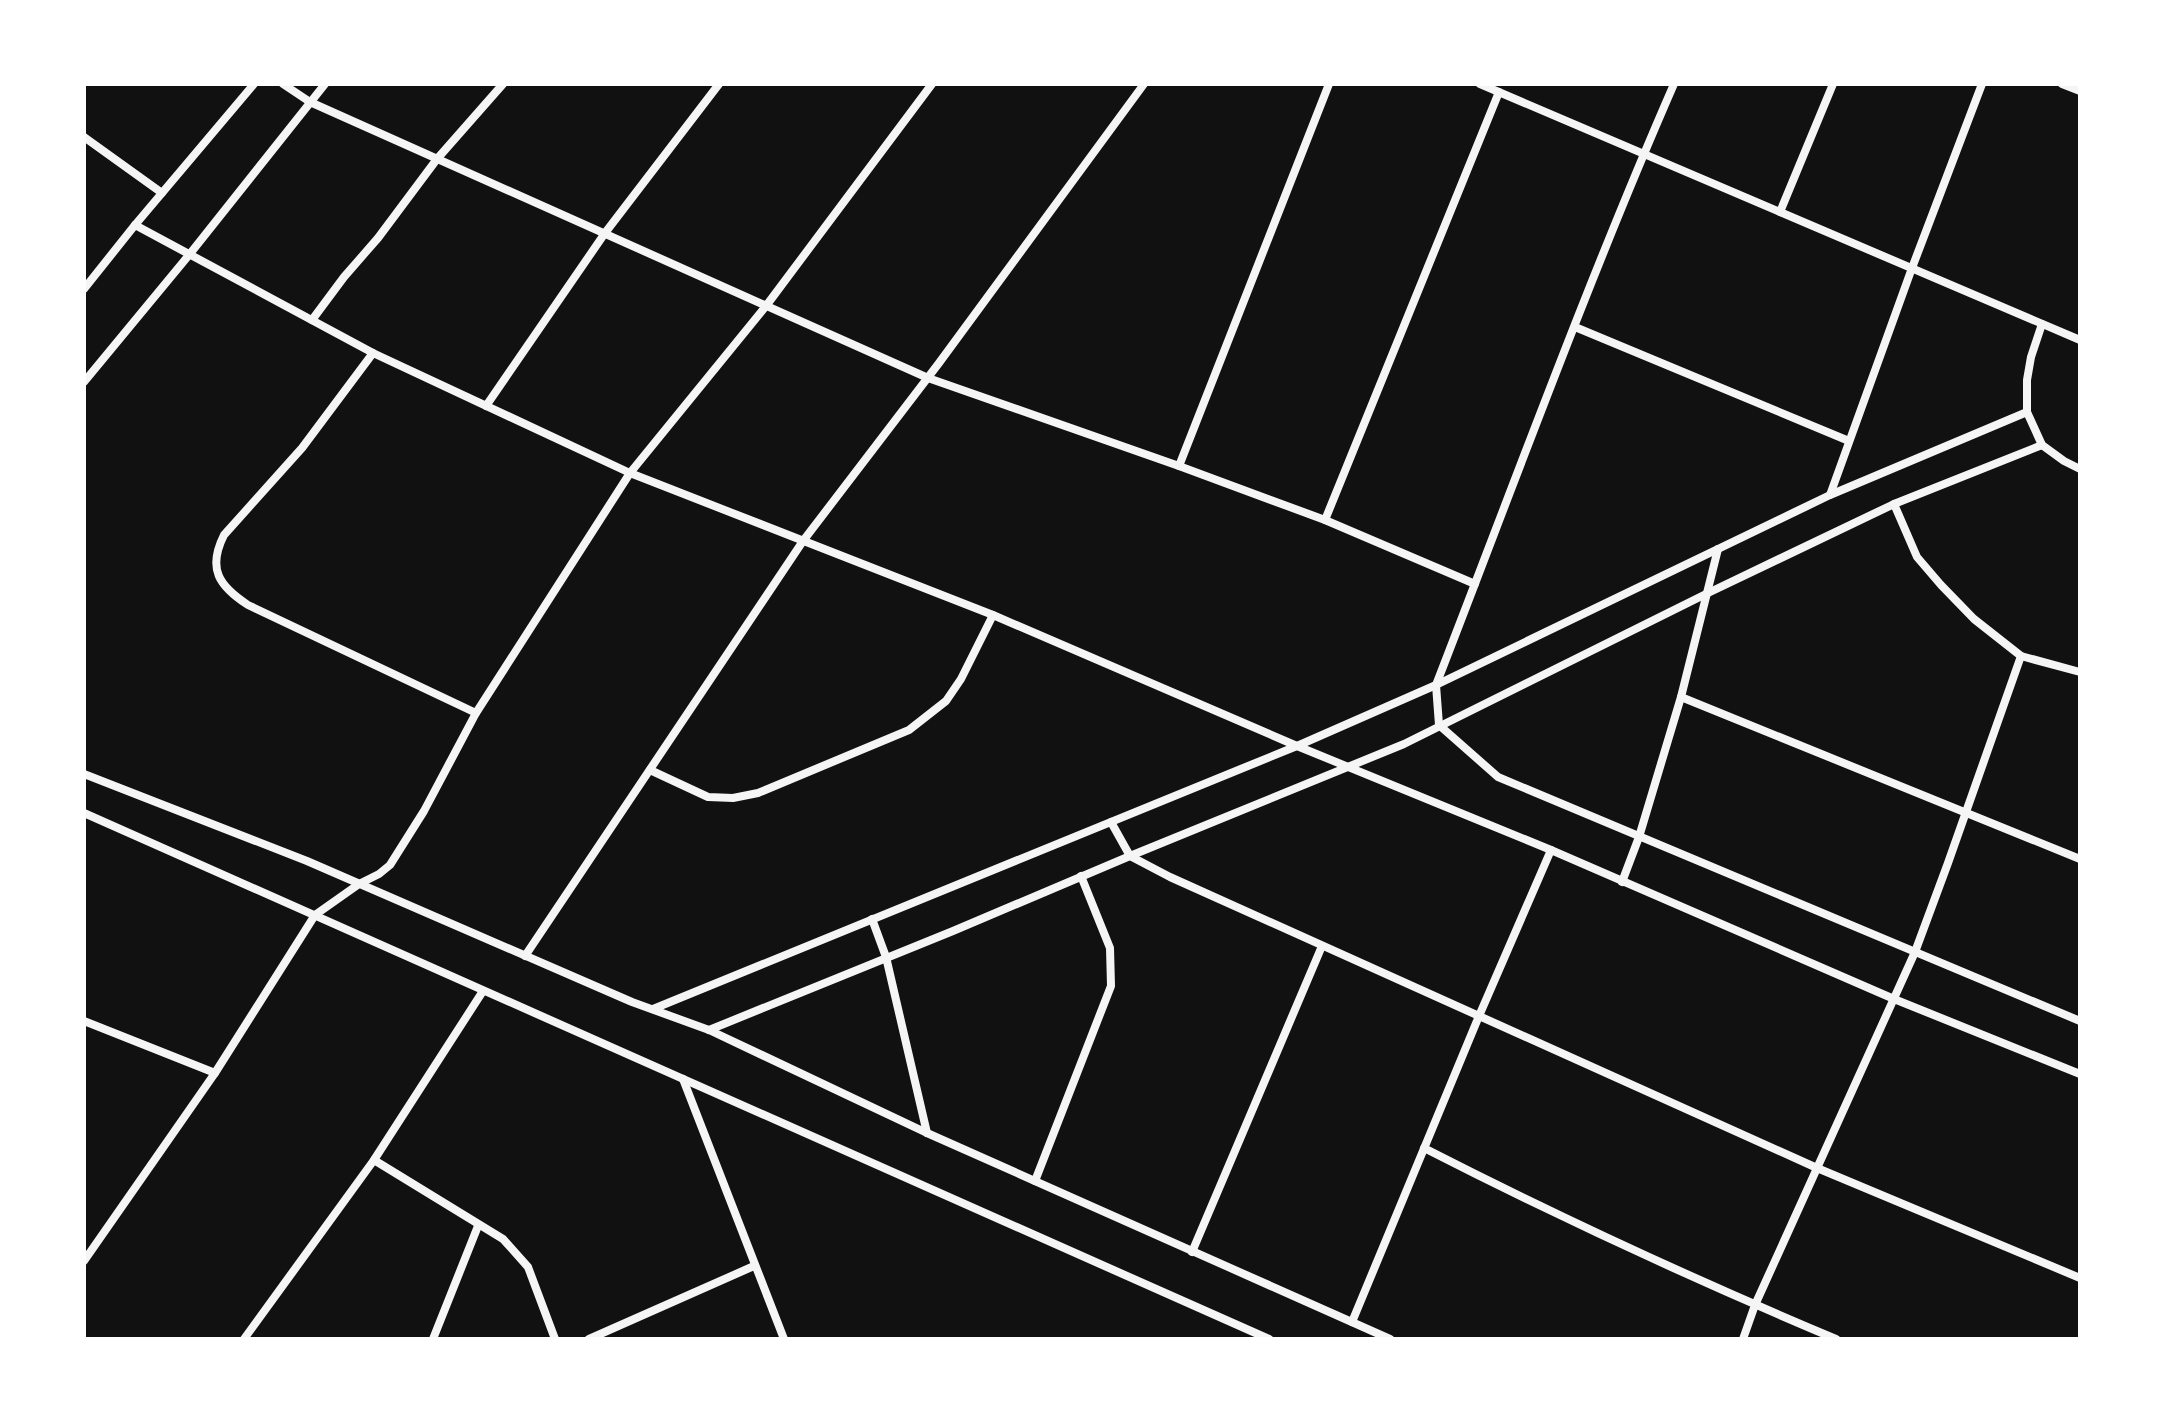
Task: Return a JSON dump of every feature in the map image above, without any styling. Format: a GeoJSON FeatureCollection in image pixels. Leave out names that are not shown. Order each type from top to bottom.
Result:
{"type":"FeatureCollection","features":[{"type":"Feature","properties":{"kind":"street"},"geometry":{"type":"LineString","coordinates":[[84,289],[254,84]]}},
{"type":"Feature","properties":{"kind":"street"},"geometry":{"type":"LineString","coordinates":[[283,84],[310,102],[928,378],[1325,520],[1475,584]]}},
{"type":"Feature","properties":{"kind":"street"},"geometry":{"type":"LineString","coordinates":[[84,382],[325,84]]}},
{"type":"Feature","properties":{"kind":"street"},"geometry":{"type":"LineString","coordinates":[[312,320],[437,159],[503,84]]}},
{"type":"Feature","properties":{"kind":"street"},"geometry":{"type":"LineString","coordinates":[[486,406],[605,233],[719,84]]}},
{"type":"Feature","properties":{"kind":"street"},"geometry":{"type":"LineString","coordinates":[[84,1261],[215,1073],[315,915],[390,865],[424,811],[476,713],[630,473],[766,306],[932,84]]}},
{"type":"Feature","properties":{"kind":"street"},"geometry":{"type":"LineString","coordinates":[[525,956],[803,541],[928,378],[1144,84]]}},
{"type":"Feature","properties":{"kind":"street"},"geometry":{"type":"LineString","coordinates":[[1179,466],[1329,84]]}},
{"type":"Feature","properties":{"kind":"street"},"geometry":{"type":"LineString","coordinates":[[1480,84],[2080,340]]}},
{"type":"Feature","properties":{"kind":"street"},"geometry":{"type":"LineString","coordinates":[[1674,84],[1575,327],[1436,685],[1439,725],[1498,777],[2080,1021]]}},
{"type":"Feature","properties":{"kind":"street"},"geometry":{"type":"LineString","coordinates":[[1780,212],[1833,84]]}},
{"type":"Feature","properties":{"kind":"street"},"geometry":{"type":"LineString","coordinates":[[1830,495],[1982,84]]}},
{"type":"Feature","properties":{"kind":"street"},"geometry":{"type":"LineString","coordinates":[[2062,84],[2080,91]]}},
{"type":"Feature","properties":{"kind":"street"},"geometry":{"type":"LineString","coordinates":[[1325,520],[1499,92]]}},
{"type":"Feature","properties":{"kind":"street"},"geometry":{"type":"LineString","coordinates":[[84,137],[162,193]]}},
{"type":"Feature","properties":{"kind":"street"},"geometry":{"type":"LineString","coordinates":[[135,225],[373,353],[630,473],[993,615],[1297,746],[1551,850],[1894,999],[2080,1074]]}},
{"type":"Feature","properties":{"kind":"street"},"geometry":{"type":"LineString","coordinates":[[2042,324],[2029,368],[2027,412],[2042,445],[2080,469]]}},
{"type":"Feature","properties":{"kind":"street"},"geometry":{"type":"LineString","coordinates":[[1575,327],[1849,441]]}},
{"type":"Feature","properties":{"kind":"street"},"geometry":{"type":"LineString","coordinates":[[373,353],[302,448],[224,535],[218,549],[216,573],[228,592],[248,605],[476,713]]}},
{"type":"Feature","properties":{"kind":"street"},"geometry":{"type":"LineString","coordinates":[[653,1009],[1297,746],[1436,685],[1830,495],[2027,412]]}},
{"type":"Feature","properties":{"kind":"street"},"geometry":{"type":"LineString","coordinates":[[709,1030],[1404,744],[1894,504],[2042,445]]}},
{"type":"Feature","properties":{"kind":"street"},"geometry":{"type":"LineString","coordinates":[[1894,504],[1917,557],[1974,619],[2021,656],[2080,672]]}},
{"type":"Feature","properties":{"kind":"street"},"geometry":{"type":"LineString","coordinates":[[1622,882],[1639,837],[1681,697],[1718,549]]}},
{"type":"Feature","properties":{"kind":"street"},"geometry":{"type":"LineString","coordinates":[[650,770],[708,797],[733,798],[758,793],[909,730],[946,701],[961,679],[993,615]]}},
{"type":"Feature","properties":{"kind":"street"},"geometry":{"type":"LineString","coordinates":[[1743,1339],[1755,1305],[1915,952],[2021,656]]}},
{"type":"Feature","properties":{"kind":"street"},"geometry":{"type":"LineString","coordinates":[[1681,697],[2080,859]]}},
{"type":"Feature","properties":{"kind":"street"},"geometry":{"type":"LineString","coordinates":[[84,774],[307,861],[632,1002],[709,1030],[927,1133],[1390,1339]]}},
{"type":"Feature","properties":{"kind":"street"},"geometry":{"type":"LineString","coordinates":[[84,813],[1269,1339]]}},
{"type":"Feature","properties":{"kind":"street"},"geometry":{"type":"LineString","coordinates":[[1111,822],[1130,856],[1170,877],[1817,1168],[2080,1278]]}},
{"type":"Feature","properties":{"kind":"street"},"geometry":{"type":"LineString","coordinates":[[1352,1322],[1551,850]]}},
{"type":"Feature","properties":{"kind":"street"},"geometry":{"type":"LineString","coordinates":[[1035,1181],[1111,986],[1110,948],[1081,876]]}},
{"type":"Feature","properties":{"kind":"street"},"geometry":{"type":"LineString","coordinates":[[872,919],[886,957],[927,1133]]}},
{"type":"Feature","properties":{"kind":"street"},"geometry":{"type":"LineString","coordinates":[[1192,1252],[1322,946]]}},
{"type":"Feature","properties":{"kind":"street"},"geometry":{"type":"LineString","coordinates":[[244,1339],[374,1160],[483,991]]}},
{"type":"Feature","properties":{"kind":"street"},"geometry":{"type":"LineString","coordinates":[[84,1021],[215,1073]]}},
{"type":"Feature","properties":{"kind":"street"},"geometry":{"type":"LineString","coordinates":[[683,1079],[784,1339]]}},
{"type":"Feature","properties":{"kind":"street"},"geometry":{"type":"LineString","coordinates":[[1424,1148],[1755,1305],[1836,1339]]}},
{"type":"Feature","properties":{"kind":"street"},"geometry":{"type":"LineString","coordinates":[[374,1160],[503,1239],[528,1267],[555,1339]]}},
{"type":"Feature","properties":{"kind":"street"},"geometry":{"type":"LineString","coordinates":[[433,1339],[478,1226]]}},
{"type":"Feature","properties":{"kind":"street"},"geometry":{"type":"LineString","coordinates":[[589,1339],[754,1266]]}}]}
